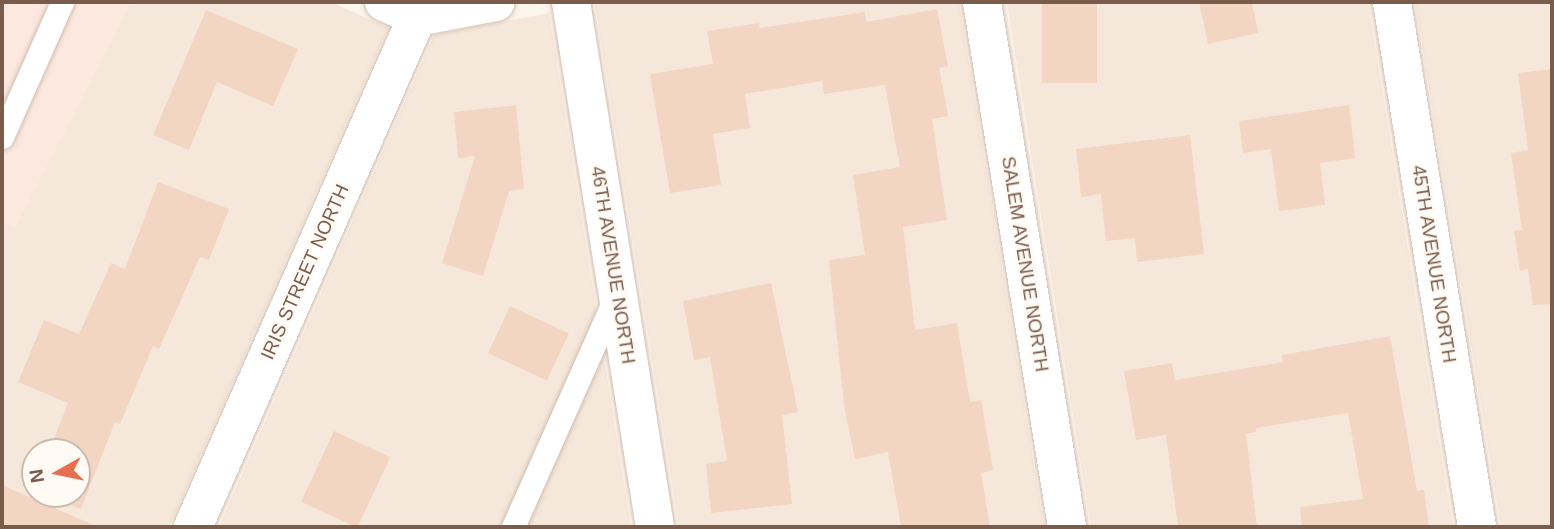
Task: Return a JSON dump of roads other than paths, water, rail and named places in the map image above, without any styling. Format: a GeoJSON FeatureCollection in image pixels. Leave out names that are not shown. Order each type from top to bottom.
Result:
{"type":"FeatureCollection","features":[{"type":"Feature","properties":{"kind":"street"},"geometry":{"type":"LineString","coordinates":[[400,9],[496,2]]}},
{"type":"Feature","properties":{"kind":"street","name":"46TH AVENUE NORTH"},"geometry":{"type":"LineString","coordinates":[[571,2],[655,527]]}},
{"type":"Feature","properties":{"kind":"street","name":"SALEM AVENUE NORTH"},"geometry":{"type":"LineString","coordinates":[[982,2],[1067,527]]}},
{"type":"Feature","properties":{"kind":"street","name":"45TH AVENUE NORTH"},"geometry":{"type":"LineString","coordinates":[[1392,2],[1477,527]]}},
{"type":"Feature","properties":{"kind":"street","name":"IRIS STREET NORTH"},"geometry":{"type":"LineString","coordinates":[[193,527],[400,9]]}},
{"type":"Feature","properties":{"kind":"lane"},"geometry":{"type":"LineString","coordinates":[[2,137],[62,2]]}},
{"type":"Feature","properties":{"kind":"lane"},"geometry":{"type":"LineString","coordinates":[[513,527],[617,292]]}}]}
